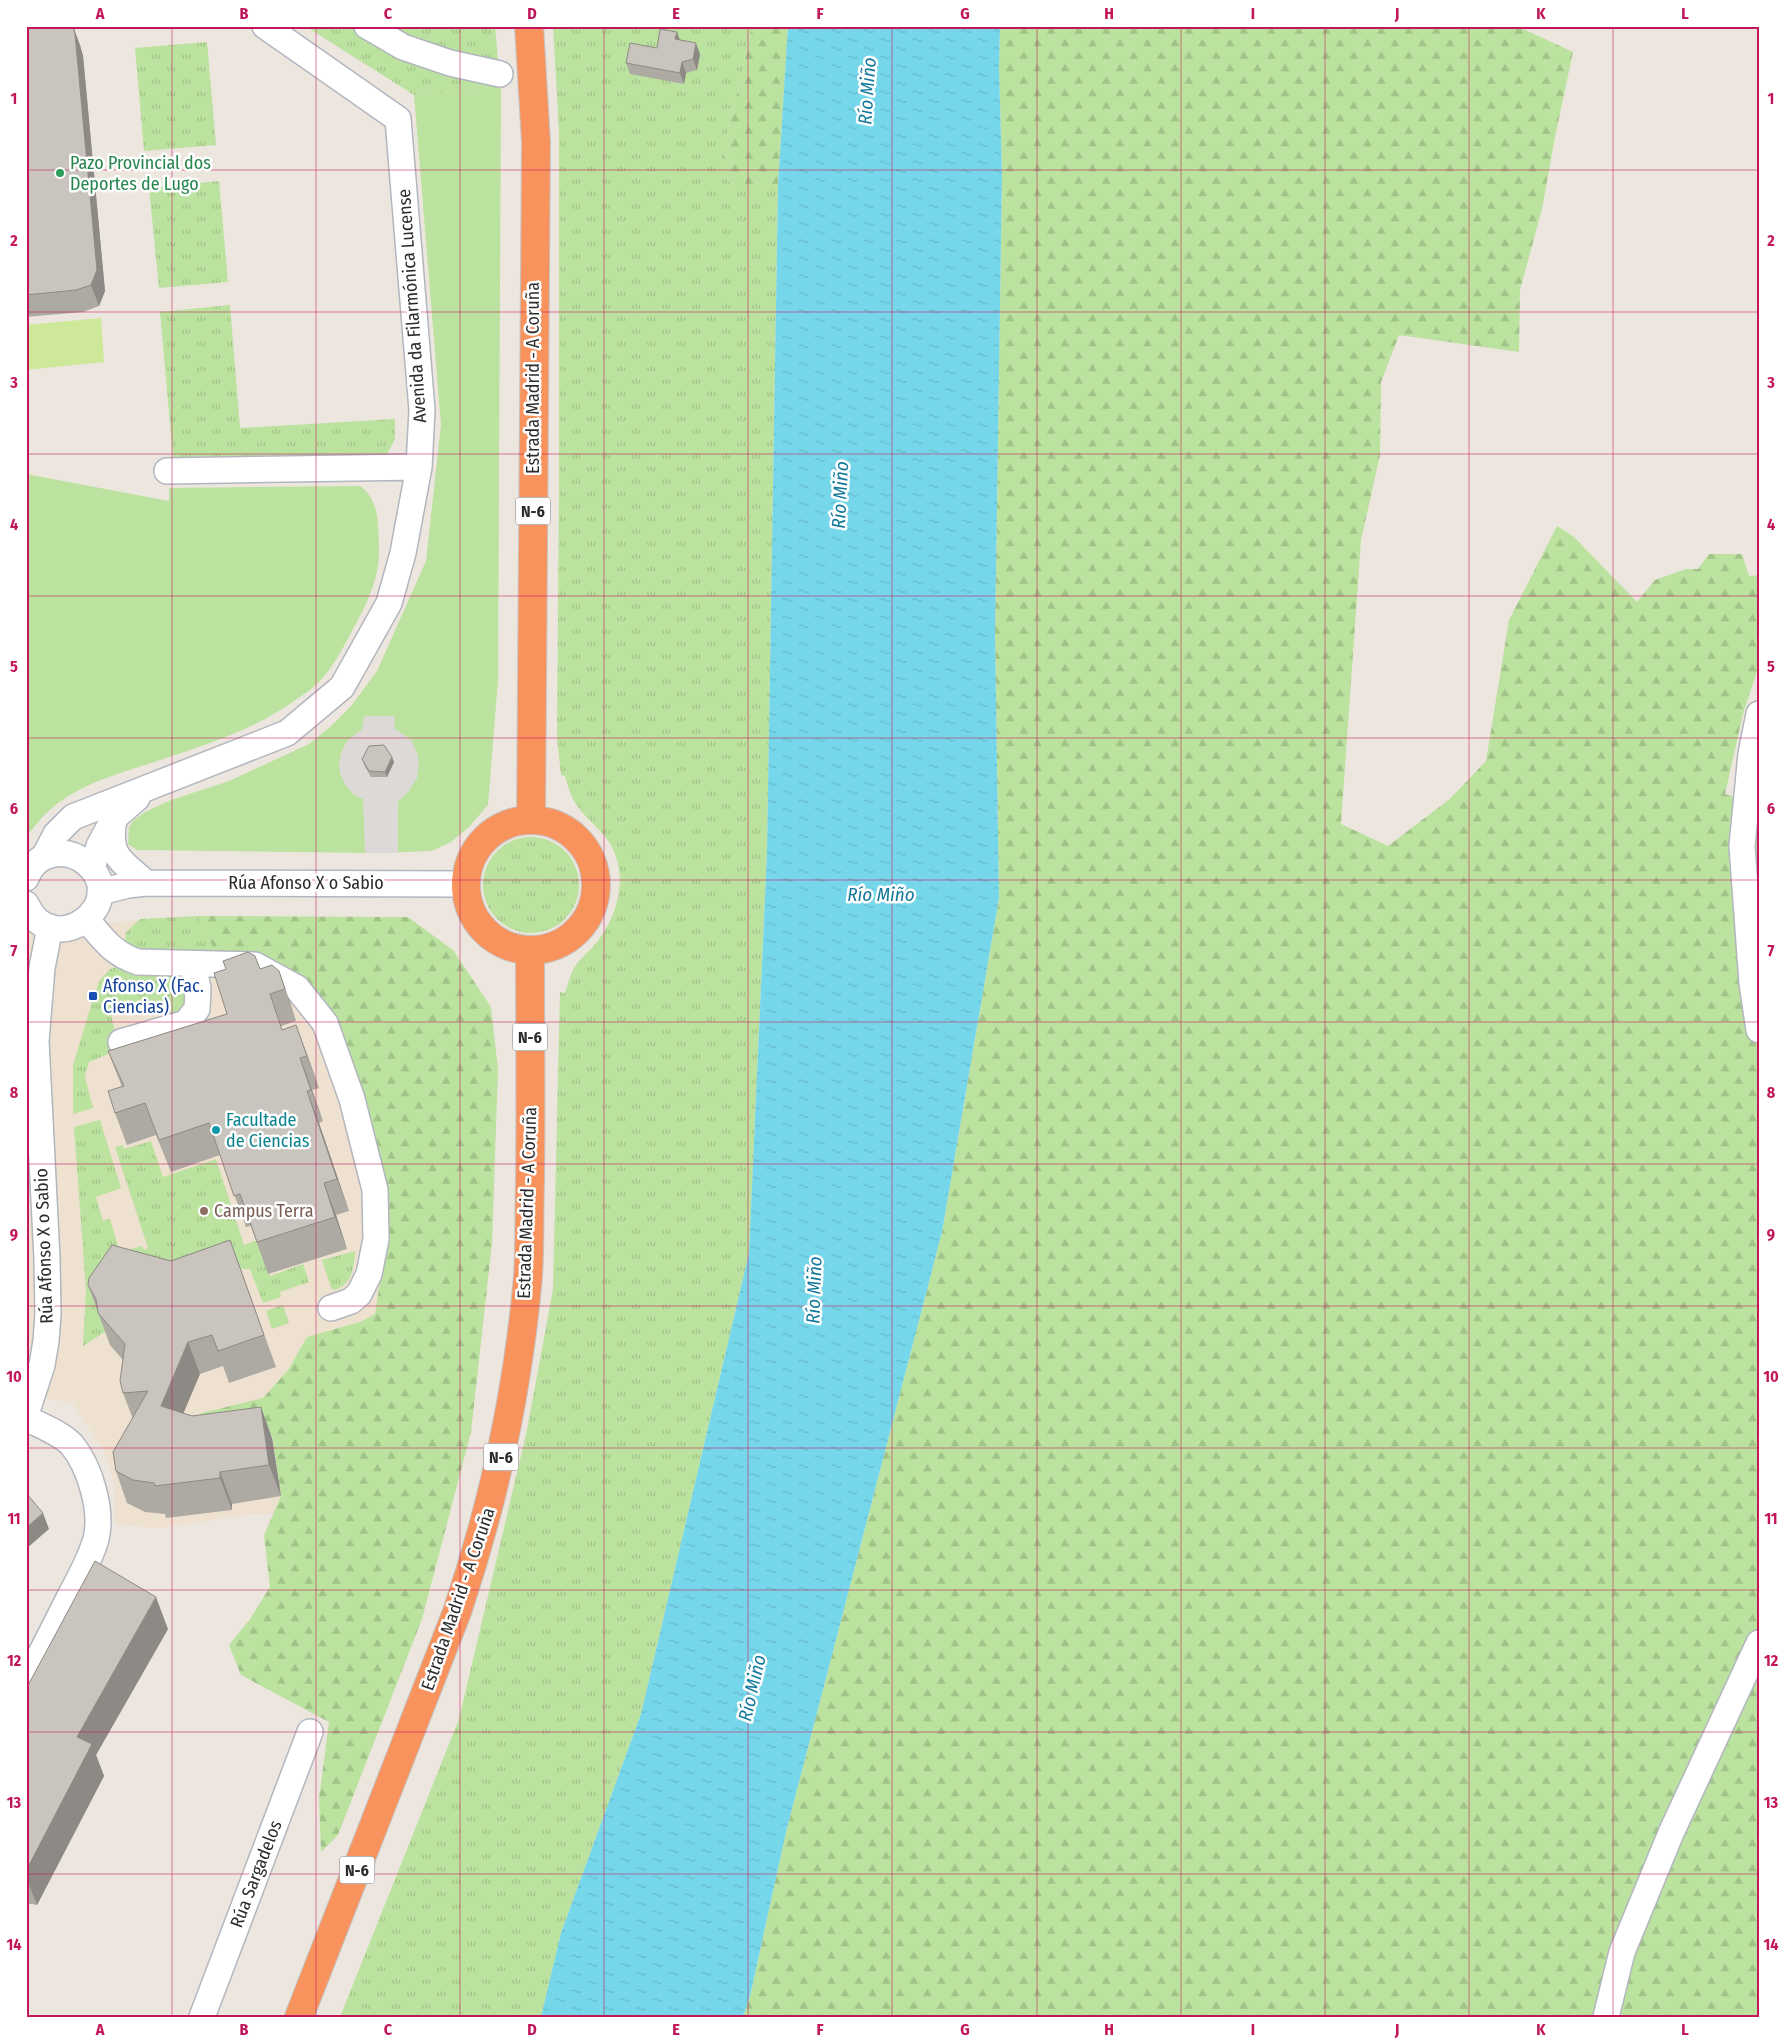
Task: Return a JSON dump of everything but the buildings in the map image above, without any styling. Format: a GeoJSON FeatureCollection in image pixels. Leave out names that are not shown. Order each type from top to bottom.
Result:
{"type":"FeatureCollection","features":[{"type":"Feature","properties":{"kind":"highway","name":"Estrada Madrid - A Coruña"},"geometry":{"type":"LineString","coordinates":[[529,26],[536,142],[531,819]]}},
{"type":"Feature","properties":{"kind":"highway"},"geometry":{"type":"LineString","coordinates":[[531,819],[550,822],[567,830],[581,842],[591,858],[596,876],[596,895],[591,913],[580,928],[566,941],[549,948],[530,950],[513,948],[498,941],[484,930],[474,917],[468,901],[466,884],[468,867],[475,851],[485,838],[499,828],[514,822],[531,819]]}},
{"type":"Feature","properties":{"kind":"highway","name":"Estrada Madrid - A Coruña"},"geometry":{"type":"LineString","coordinates":[[299,2017],[457,1612],[480,1545],[500,1464],[523,1326],[528,1273],[530,950]]}},
{"type":"Feature","properties":{"kind":"street","name":"Avenida da Filarmónica Lucense"},"geometry":{"type":"LineString","coordinates":[[44,857],[56,834],[73,817],[288,733],[342,687],[389,603],[403,553],[419,467],[422,410],[398,119],[266,26]]}},
{"type":"Feature","properties":{"kind":"street"},"geometry":{"type":"LineString","coordinates":[[367,26],[403,47],[450,63],[500,74]]}},
{"type":"Feature","properties":{"kind":"street"},"geometry":{"type":"LineString","coordinates":[[167,472],[419,467]]}},
{"type":"Feature","properties":{"kind":"street"},"geometry":{"type":"LineString","coordinates":[[1759,714],[1751,754],[1742,846],[1752,983],[1759,1030]]}},
{"type":"Feature","properties":{"kind":"street","name":"Avenida da Filarmónica Lucense"},"geometry":{"type":"LineString","coordinates":[[92,868],[99,846],[114,818],[147,788]]}},
{"type":"Feature","properties":{"kind":"street"},"geometry":{"type":"LineString","coordinates":[[114,818],[111,837],[113,850],[146,883]]}},
{"type":"Feature","properties":{"kind":"street"},"geometry":{"type":"LineString","coordinates":[[26,878],[34,864],[44,857],[62,852],[78,856],[92,868],[96,875],[100,892],[98,902],[87,920],[76,926],[63,929],[50,927],[39,921],[30,912],[26,904]]}},
{"type":"Feature","properties":{"kind":"street","name":"Rúa Afonso X o Sabio"},"geometry":{"type":"LineString","coordinates":[[100,892],[146,883],[466,884]]}},
{"type":"Feature","properties":{"kind":"street"},"geometry":{"type":"LineString","coordinates":[[87,920],[112,950],[124,958],[138,962],[193,965],[255,964],[297,988],[325,1023],[352,1099],[375,1190],[376,1239],[369,1274],[359,1294],[351,1301],[331,1308]]}},
{"type":"Feature","properties":{"kind":"street","name":"Rúa Afonso X o Sabio"},"geometry":{"type":"LineString","coordinates":[[26,1414],[42,1365],[48,1314],[36,1041],[42,968],[50,927]]}},
{"type":"Feature","properties":{"kind":"street"},"geometry":{"type":"LineString","coordinates":[[121,1042],[186,1023],[197,1009],[198,988],[193,965]]}},
{"type":"Feature","properties":{"kind":"street"},"geometry":{"type":"LineString","coordinates":[[26,1418],[61,1437],[71,1445],[84,1464],[93,1489],[96,1537],[88,1560],[26,1682]]}},
{"type":"Feature","properties":{"kind":"street"},"geometry":{"type":"LineString","coordinates":[[1606,2017],[1622,1952],[1671,1833],[1759,1643]]}},
{"type":"Feature","properties":{"kind":"street","name":"Rúa Sargadelos"},"geometry":{"type":"LineString","coordinates":[[202,2017],[310,1732]]}},
{"type":"Feature","properties":{"kind":"shaded area"},"geometry":{"type":"Polygon","coordinates":[[[364,716],[395,716],[394,728],[411,740],[418,755],[417,778],[409,791],[398,802],[398,853],[365,853],[363,799],[353,794],[341,776],[339,766],[341,753],[347,741],[362,729],[364,716]]]}},
{"type":"Feature","properties":{"kind":"shaded area","name":"Campus Terra"},"geometry":{"type":"Polygon","coordinates":[[[197,916],[216,953],[252,953],[326,1001],[382,1161],[383,1262],[375,1314],[360,1322],[307,1337],[288,1370],[263,1398],[281,1496],[273,1514],[251,1514],[159,1528],[117,1525],[114,1516],[115,1488],[106,1455],[73,1403],[26,1394],[26,929],[197,916]]]}},
{"type":"Feature","properties":{"kind":"green space"},"geometry":{"type":"Polygon","coordinates":[[[305,26],[356,26],[501,86],[414,95],[305,26]]]}},
{"type":"Feature","properties":{"kind":"green space"},"geometry":{"type":"Polygon","coordinates":[[[377,26],[495,26],[498,60],[443,56],[377,26]]]}},
{"type":"Feature","properties":{"kind":"green space"},"geometry":{"type":"Polygon","coordinates":[[[553,26],[752,26],[720,169],[735,188],[748,188],[759,183],[778,184],[767,852],[749,1253],[641,1714],[561,1933],[541,2017],[340,2017],[459,1719],[527,1430],[553,1289],[560,992],[565,993],[574,968],[605,931],[616,906],[619,893],[619,867],[615,854],[609,842],[572,798],[565,776],[561,775],[557,738],[559,132],[553,26]]]}},
{"type":"Feature","properties":{"kind":"green space"},"geometry":{"type":"Polygon","coordinates":[[[752,26],[788,26],[778,184],[759,183],[748,188],[735,188],[720,169],[752,26]]]}},
{"type":"Feature","properties":{"kind":"green space"},"geometry":{"type":"Polygon","coordinates":[[[1000,26],[1517,26],[1573,52],[1542,209],[1520,290],[1519,352],[1399,335],[1381,382],[1380,455],[1361,540],[1341,824],[1388,846],[1451,798],[1486,761],[1509,620],[1557,526],[1573,536],[1637,602],[1655,580],[1686,569],[1698,569],[1709,554],[1742,554],[1749,576],[1759,575],[1759,665],[1743,714],[1725,794],[1759,803],[1759,2017],[743,2017],[750,1996],[786,1832],[942,1232],[999,898],[995,635],[1002,174],[999,68],[1000,26]]]}},
{"type":"Feature","properties":{"kind":"green space"},"geometry":{"type":"Polygon","coordinates":[[[207,42],[216,145],[144,151],[135,48],[207,42]]]}},
{"type":"Feature","properties":{"kind":"green space"},"geometry":{"type":"Polygon","coordinates":[[[501,86],[498,680],[488,805],[469,827],[451,842],[432,851],[378,853],[137,850],[128,844],[129,827],[134,820],[145,812],[171,800],[229,781],[309,744],[351,706],[377,671],[426,561],[441,425],[414,95],[501,86]]]}},
{"type":"Feature","properties":{"kind":"green space"},"geometry":{"type":"Polygon","coordinates":[[[219,181],[228,282],[159,288],[149,188],[219,181]]]}},
{"type":"Feature","properties":{"kind":"green space"},"geometry":{"type":"Polygon","coordinates":[[[230,305],[240,428],[395,419],[395,439],[387,454],[173,457],[160,312],[230,305]]]}},
{"type":"Feature","properties":{"kind":"green space"},"geometry":{"type":"Polygon","coordinates":[[[101,318],[104,362],[26,370],[26,325],[101,318]]]}},
{"type":"Feature","properties":{"kind":"green space"},"geometry":{"type":"Polygon","coordinates":[[[26,474],[169,501],[169,488],[360,486],[371,498],[377,514],[379,559],[372,590],[337,657],[323,677],[308,691],[279,711],[242,730],[202,746],[108,777],[77,791],[50,810],[26,838],[26,474]]]}},
{"type":"Feature","properties":{"kind":"green space"},"geometry":{"type":"Polygon","coordinates":[[[531,837],[550,840],[565,851],[576,866],[579,885],[576,904],[565,919],[550,930],[531,933],[512,930],[497,919],[486,904],[483,885],[486,866],[497,851],[512,840],[531,837]]]}},
{"type":"Feature","properties":{"kind":"green space"},"geometry":{"type":"Polygon","coordinates":[[[197,916],[216,953],[144,956],[128,947],[125,941],[126,932],[140,919],[197,916]]]}},
{"type":"Feature","properties":{"kind":"green space"},"geometry":{"type":"Polygon","coordinates":[[[197,916],[408,917],[453,950],[491,1007],[498,1069],[492,1243],[471,1432],[422,1619],[338,1835],[321,1852],[319,1798],[329,1722],[241,1675],[229,1645],[250,1619],[270,1587],[264,1535],[281,1496],[272,1435],[206,1444],[188,1430],[202,1413],[263,1398],[288,1370],[307,1337],[360,1322],[375,1314],[383,1262],[382,1161],[355,1078],[326,1001],[252,953],[216,953],[197,916]]]}},
{"type":"Feature","properties":{"kind":"green space"},"geometry":{"type":"Polygon","coordinates":[[[123,965],[184,977],[188,990],[187,1014],[163,1021],[157,1002],[111,1016],[120,1049],[89,1062],[85,1077],[93,1108],[73,1114],[73,1065],[94,996],[100,980],[110,969],[123,965]]]}},
{"type":"Feature","properties":{"kind":"green space"},"geometry":{"type":"Polygon","coordinates":[[[100,1120],[121,1188],[96,1197],[103,1221],[110,1219],[120,1252],[142,1246],[144,1250],[148,1248],[115,1147],[123,1145],[124,1149],[151,1141],[163,1177],[216,1159],[244,1245],[257,1240],[270,1276],[303,1264],[309,1282],[280,1292],[281,1297],[263,1303],[250,1269],[235,1269],[108,1330],[83,1346],[86,1290],[74,1127],[100,1120]]]}},
{"type":"Feature","properties":{"kind":"green space"},"geometry":{"type":"Polygon","coordinates":[[[355,1251],[351,1275],[345,1284],[334,1290],[331,1288],[322,1260],[355,1251]]]}},
{"type":"Feature","properties":{"kind":"green space"},"geometry":{"type":"Polygon","coordinates":[[[283,1305],[289,1323],[272,1329],[266,1311],[283,1305]]]}},
{"type":"Feature","properties":{"kind":"water","name":"Río Miño"},"geometry":{"type":"Polygon","coordinates":[[[788,26],[1000,26],[999,68],[1002,174],[995,635],[999,898],[942,1232],[786,1832],[750,1996],[743,2017],[541,2017],[561,1933],[641,1714],[749,1253],[767,852],[778,184],[788,26]]]}},
{"type":"Feature","properties":{"kind":"place","name":"Pazo Provincial dos Deportes de Lugo"},"geometry":{"type":"Point","coordinates":[60,173]}},
{"type":"Feature","properties":{"kind":"place","name":"Afonso X (Fac. Ciencias)"},"geometry":{"type":"Point","coordinates":[93,996]}},
{"type":"Feature","properties":{"kind":"place","name":"Facultade de Ciencias"},"geometry":{"type":"Point","coordinates":[216,1130]}},
{"type":"Feature","properties":{"kind":"place","name":"Campus Terra"},"geometry":{"type":"Point","coordinates":[204,1211]}}]}
